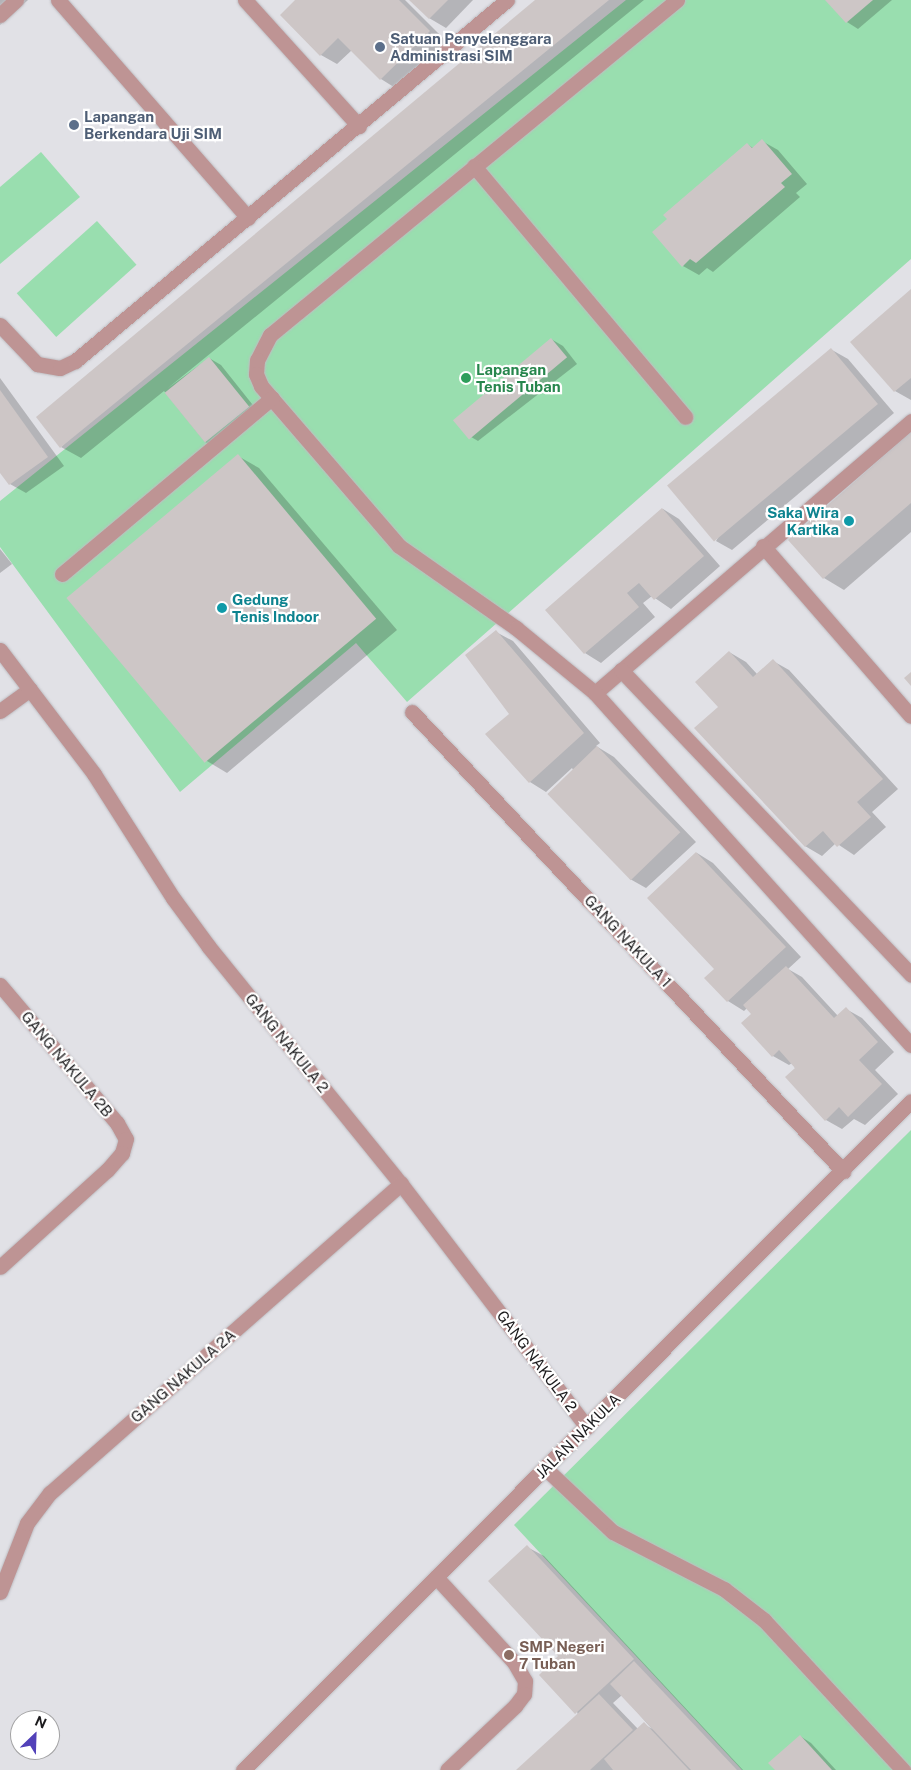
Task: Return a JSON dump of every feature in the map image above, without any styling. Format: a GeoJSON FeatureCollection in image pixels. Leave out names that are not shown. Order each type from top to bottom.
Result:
{"type":"FeatureCollection","features":[{"type":"Feature","properties":{"kind":"street"},"geometry":{"type":"LineString","coordinates":[[0,15],[16,0]]}},
{"type":"Feature","properties":{"kind":"street"},"geometry":{"type":"LineString","coordinates":[[58,0],[248,218]]}},
{"type":"Feature","properties":{"kind":"street"},"geometry":{"type":"LineString","coordinates":[[245,0],[359,126]]}},
{"type":"Feature","properties":{"kind":"street"},"geometry":{"type":"LineString","coordinates":[[0,325],[37,364],[55,368],[76,361],[508,0]]}},
{"type":"Feature","properties":{"kind":"street"},"geometry":{"type":"LineString","coordinates":[[677,0],[270,335],[257,360],[256,374],[272,398],[399,546],[516,628],[595,693],[911,1045]]}},
{"type":"Feature","properties":{"kind":"street"},"geometry":{"type":"LineString","coordinates":[[474,166],[685,417]]}},
{"type":"Feature","properties":{"kind":"street"},"geometry":{"type":"LineString","coordinates":[[62,574],[272,398]]}},
{"type":"Feature","properties":{"kind":"street"},"geometry":{"type":"LineString","coordinates":[[595,693],[763,546],[911,421]]}},
{"type":"Feature","properties":{"kind":"street"},"geometry":{"type":"LineString","coordinates":[[763,546],[911,716]]}},
{"type":"Feature","properties":{"kind":"street","name":"GANG NAKULA 2"},"geometry":{"type":"LineString","coordinates":[[0,650],[94,774],[172,898],[209,948],[401,1184],[586,1427]]}},
{"type":"Feature","properties":{"kind":"street"},"geometry":{"type":"LineString","coordinates":[[621,670],[911,975]]}},
{"type":"Feature","properties":{"kind":"street"},"geometry":{"type":"LineString","coordinates":[[0,711],[30,689]]}},
{"type":"Feature","properties":{"kind":"street","name":"GANG NAKULA 1"},"geometry":{"type":"LineString","coordinates":[[412,712],[843,1171]]}},
{"type":"Feature","properties":{"kind":"street","name":"GANG NAKULA 2B"},"geometry":{"type":"LineString","coordinates":[[0,985],[117,1123],[126,1139],[125,1146],[107,1170],[0,1267]]}},
{"type":"Feature","properties":{"kind":"street","name":"JALAN NAKULA"},"geometry":{"type":"LineString","coordinates":[[245,1769],[911,1101]]}},
{"type":"Feature","properties":{"kind":"street","name":"GANG NAKULA 2A"},"geometry":{"type":"LineString","coordinates":[[0,1592],[27,1523],[50,1493],[401,1184]]}},
{"type":"Feature","properties":{"kind":"street"},"geometry":{"type":"LineString","coordinates":[[545,1468],[613,1532],[724,1589],[764,1620],[904,1770]]}},
{"type":"Feature","properties":{"kind":"street"},"geometry":{"type":"LineString","coordinates":[[436,1577],[514,1662],[525,1681],[524,1694],[515,1706],[447,1770]]}},
{"type":"Feature","properties":{"kind":"green space","name":"Lapangan Tenis Tuban"},"geometry":{"type":"Polygon","coordinates":[[[626,0],[911,0],[911,259],[407,702],[356,643],[180,792],[0,547],[0,501],[626,0]]]}},
{"type":"Feature","properties":{"kind":"green space"},"geometry":{"type":"Polygon","coordinates":[[[41,152],[80,197],[0,264],[0,187],[41,152]]]}},
{"type":"Feature","properties":{"kind":"green space"},"geometry":{"type":"Polygon","coordinates":[[[97,221],[136,265],[56,337],[17,293],[97,221]]]}},
{"type":"Feature","properties":{"kind":"green space"},"geometry":{"type":"Polygon","coordinates":[[[911,1130],[911,1770],[742,1770],[514,1525],[911,1130]]]}},
{"type":"Feature","properties":{"kind":"building","name":"Satuan Penyelenggara Administrasi SIM"},"geometry":{"type":"Polygon","coordinates":[[[295,0],[399,0],[430,31],[380,80],[338,38],[320,56],[280,15],[295,0]]]}},
{"type":"Feature","properties":{"kind":"building"},"geometry":{"type":"Polygon","coordinates":[[[409,0],[448,0],[429,19],[409,0]]]}},
{"type":"Feature","properties":{"kind":"building"},"geometry":{"type":"Polygon","coordinates":[[[535,0],[609,0],[60,448],[36,417],[535,0]]]}},
{"type":"Feature","properties":{"kind":"building"},"geometry":{"type":"Polygon","coordinates":[[[825,0],[873,0],[846,23],[825,0]]]}},
{"type":"Feature","properties":{"kind":"building"},"geometry":{"type":"Polygon","coordinates":[[[762,139],[792,174],[781,183],[785,187],[696,263],[690,259],[682,267],[652,232],[667,219],[663,215],[747,143],[752,148],[762,139]]]}},
{"type":"Feature","properties":{"kind":"building"},"geometry":{"type":"Polygon","coordinates":[[[911,289],[911,378],[894,392],[850,342],[911,289]]]}},
{"type":"Feature","properties":{"kind":"building"},"geometry":{"type":"Polygon","coordinates":[[[551,338],[567,357],[469,439],[453,420],[551,338]]]}},
{"type":"Feature","properties":{"kind":"building"},"geometry":{"type":"Polygon","coordinates":[[[831,348],[878,404],[714,541],[667,486],[831,348]]]}},
{"type":"Feature","properties":{"kind":"building"},"geometry":{"type":"Polygon","coordinates":[[[209,357],[249,407],[205,443],[165,393],[209,357]]]}},
{"type":"Feature","properties":{"kind":"building"},"geometry":{"type":"Polygon","coordinates":[[[0,390],[48,457],[9,485],[0,473],[0,390]]]}},
{"type":"Feature","properties":{"kind":"building","name":"Saka Wira Kartika"},"geometry":{"type":"Polygon","coordinates":[[[911,432],[911,503],[823,579],[788,540],[911,432]]]}},
{"type":"Feature","properties":{"kind":"building","name":"Gedung Tenis Indoor"},"geometry":{"type":"Polygon","coordinates":[[[238,454],[376,619],[205,763],[66,598],[238,454]]]}},
{"type":"Feature","properties":{"kind":"building"},"geometry":{"type":"Polygon","coordinates":[[[662,508],[704,556],[654,600],[639,583],[627,593],[639,607],[584,654],[545,610],[662,508]]]}},
{"type":"Feature","properties":{"kind":"building"},"geometry":{"type":"Polygon","coordinates":[[[496,630],[584,733],[529,783],[485,734],[509,714],[465,655],[496,630]]]}},
{"type":"Feature","properties":{"kind":"building"},"geometry":{"type":"Polygon","coordinates":[[[729,651],[753,677],[773,659],[883,779],[857,802],[871,817],[837,847],[823,831],[805,847],[694,728],[718,707],[695,682],[729,651]]]}},
{"type":"Feature","properties":{"kind":"building"},"geometry":{"type":"Polygon","coordinates":[[[911,672],[911,686],[904,678],[911,672]]]}},
{"type":"Feature","properties":{"kind":"building"},"geometry":{"type":"Polygon","coordinates":[[[597,746],[680,832],[631,880],[547,794],[597,746]]]}},
{"type":"Feature","properties":{"kind":"building"},"geometry":{"type":"Polygon","coordinates":[[[696,852],[786,947],[727,1002],[704,978],[714,969],[647,898],[696,852]]]}},
{"type":"Feature","properties":{"kind":"building"},"geometry":{"type":"Polygon","coordinates":[[[786,966],[834,1018],[846,1007],[878,1042],[859,1060],[882,1084],[848,1117],[839,1107],[825,1121],[785,1077],[795,1068],[779,1050],[772,1057],[741,1023],[751,1014],[743,1005],[786,966]]]}},
{"type":"Feature","properties":{"kind":"building"},"geometry":{"type":"Polygon","coordinates":[[[527,1545],[634,1659],[575,1714],[539,1675],[558,1656],[488,1581],[527,1545]]]}},
{"type":"Feature","properties":{"kind":"building"},"geometry":{"type":"Polygon","coordinates":[[[634,1661],[737,1770],[691,1770],[610,1684],[634,1661]]]}},
{"type":"Feature","properties":{"kind":"building"},"geometry":{"type":"Polygon","coordinates":[[[599,1694],[633,1730],[590,1770],[516,1770],[599,1694]]]}},
{"type":"Feature","properties":{"kind":"building"},"geometry":{"type":"Polygon","coordinates":[[[644,1722],[689,1770],[613,1770],[604,1759],[644,1722]]]}},
{"type":"Feature","properties":{"kind":"building"},"geometry":{"type":"Polygon","coordinates":[[[800,1735],[832,1770],[775,1770],[768,1763],[800,1735]]]}},
{"type":"Feature","properties":{"kind":"place","name":"Satuan Penyelenggara Administrasi SIM"},"geometry":{"type":"Point","coordinates":[380,47]}},
{"type":"Feature","properties":{"kind":"place","name":"Lapangan Berkendara Uji SIM"},"geometry":{"type":"Point","coordinates":[74,125]}},
{"type":"Feature","properties":{"kind":"place","name":"Lapangan Tenis Tuban"},"geometry":{"type":"Point","coordinates":[466,378]}},
{"type":"Feature","properties":{"kind":"place","name":"Saka Wira Kartika"},"geometry":{"type":"Point","coordinates":[849,521]}},
{"type":"Feature","properties":{"kind":"place","name":"Gedung Tenis Indoor"},"geometry":{"type":"Point","coordinates":[222,608]}},
{"type":"Feature","properties":{"kind":"place","name":"SMP Negeri 7 Tuban"},"geometry":{"type":"Point","coordinates":[509,1655]}}]}
